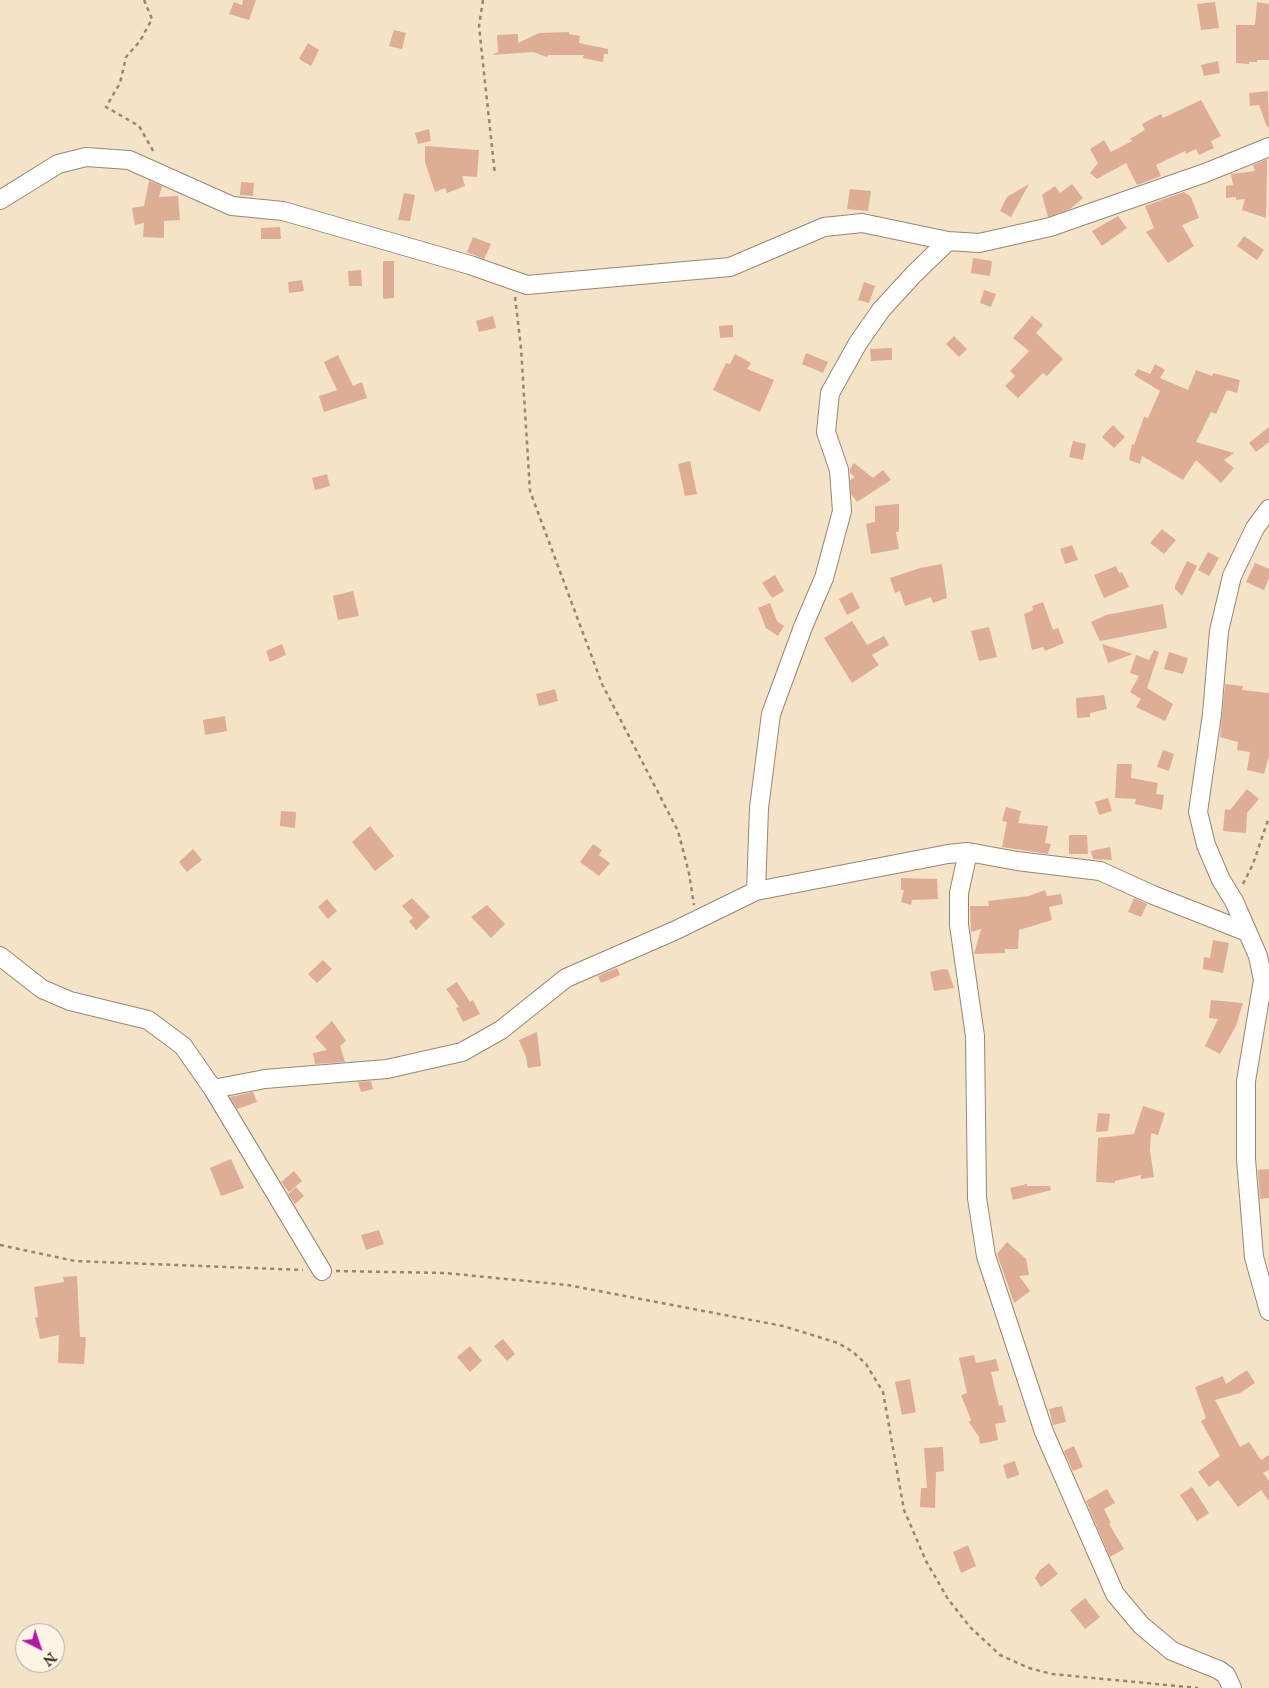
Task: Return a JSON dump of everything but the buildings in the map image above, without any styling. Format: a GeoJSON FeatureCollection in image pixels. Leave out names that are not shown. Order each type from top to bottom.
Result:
{"type":"FeatureCollection","features":[{"type":"Feature","properties":{"kind":"street"},"geometry":{"type":"LineString","coordinates":[[0,200],[58,164],[86,157],[129,160],[232,206],[283,211],[470,265],[527,285],[578,282],[730,267],[824,228],[862,223],[948,241],[979,243],[1050,228],[1205,173],[1269,147]]}},
{"type":"Feature","properties":{"kind":"street"},"geometry":{"type":"LineString","coordinates":[[756,891],[759,808],[771,714],[803,627],[824,578],[842,511],[839,470],[826,432],[830,393],[858,343],[882,310],[913,275],[948,241]]}},
{"type":"Feature","properties":{"kind":"street"},"geometry":{"type":"LineString","coordinates":[[1269,510],[1255,528],[1230,585],[1219,631],[1212,714],[1198,812],[1206,845],[1220,880],[1234,901],[1258,956],[1263,980],[1246,1081],[1246,1159],[1254,1257],[1269,1312]]}},
{"type":"Feature","properties":{"kind":"street"},"geometry":{"type":"LineString","coordinates":[[968,852],[959,892],[959,925],[975,1036],[977,1198],[986,1256],[1044,1432],[1115,1594],[1141,1625],[1172,1651],[1219,1670],[1226,1675],[1232,1688]]}},
{"type":"Feature","properties":{"kind":"street"},"geometry":{"type":"LineString","coordinates":[[213,1089],[265,1079],[387,1069],[462,1052],[501,1030],[566,978],[756,891],[948,854],[968,852],[1017,861],[1100,871],[1153,895],[1247,932]]}},
{"type":"Feature","properties":{"kind":"street"},"geometry":{"type":"LineString","coordinates":[[0,956],[42,989],[70,1001],[148,1020],[183,1046],[213,1089],[322,1271]]}},
{"type":"Feature","properties":{"kind":"path"},"geometry":{"type":"LineString","coordinates":[[144,0],[152,19],[140,41],[126,57],[120,83],[106,107],[139,126],[156,155]]}},
{"type":"Feature","properties":{"kind":"path"},"geometry":{"type":"LineString","coordinates":[[483,0],[479,26],[495,175]]}},
{"type":"Feature","properties":{"kind":"path"},"geometry":{"type":"LineString","coordinates":[[514,281],[521,348],[530,491],[602,684],[678,830],[689,873],[696,920]]}},
{"type":"Feature","properties":{"kind":"path"},"geometry":{"type":"LineString","coordinates":[[1234,901],[1253,864],[1269,817]]}},
{"type":"Feature","properties":{"kind":"path"},"geometry":{"type":"LineString","coordinates":[[0,1245],[75,1261],[322,1271],[445,1273],[567,1285],[783,1326],[838,1343],[853,1352],[866,1364],[883,1392],[904,1510],[926,1561],[948,1599],[970,1627],[1000,1655],[1029,1668],[1052,1674],[1198,1688]]}}]}
